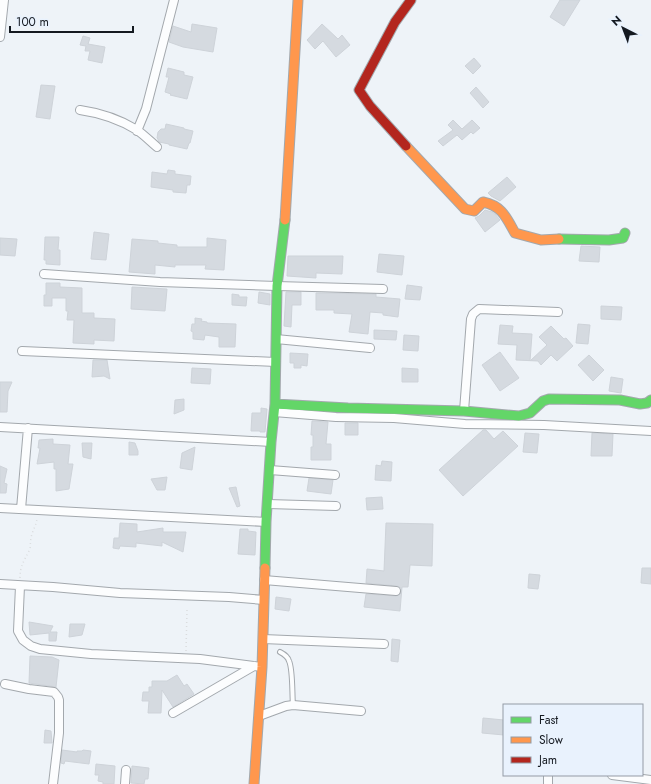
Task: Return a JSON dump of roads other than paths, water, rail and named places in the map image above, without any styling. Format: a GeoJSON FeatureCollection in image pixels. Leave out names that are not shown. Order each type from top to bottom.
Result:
{"type":"FeatureCollection","features":[{"type":"Feature","properties":{"kind":"street"},"geometry":{"type":"LineString","coordinates":[[0,37],[4,0]]}},
{"type":"Feature","properties":{"kind":"street"},"geometry":{"type":"LineString","coordinates":[[137,131],[146,109],[174,0]]}},
{"type":"Feature","properties":{"kind":"street"},"geometry":{"type":"LineString","coordinates":[[254,784],[259,716],[258,667],[263,639],[266,522],[274,408],[277,286],[285,220],[298,0]]}},
{"type":"Feature","properties":{"kind":"street"},"geometry":{"type":"LineString","coordinates":[[411,0],[395,22],[359,90],[370,106],[403,143],[465,209],[474,211],[483,202],[491,203],[501,209],[515,233],[541,240],[609,240],[623,238],[625,233]]}},
{"type":"Feature","properties":{"kind":"street"},"geometry":{"type":"LineString","coordinates":[[80,110],[95,112],[114,119],[137,131],[157,147]]}},
{"type":"Feature","properties":{"kind":"street"},"geometry":{"type":"LineString","coordinates":[[44,274],[160,282],[383,288]]}},
{"type":"Feature","properties":{"kind":"street"},"geometry":{"type":"LineString","coordinates":[[464,411],[471,319],[475,312],[479,309],[558,312]]}},
{"type":"Feature","properties":{"kind":"street"},"geometry":{"type":"LineString","coordinates":[[276,339],[370,348]]}},
{"type":"Feature","properties":{"kind":"street"},"geometry":{"type":"LineString","coordinates":[[22,351],[276,362]]}},
{"type":"Feature","properties":{"kind":"street"},"geometry":{"type":"LineString","coordinates":[[274,408],[464,411],[518,416],[530,413],[543,401],[549,399],[620,400],[644,404],[651,400]]}},
{"type":"Feature","properties":{"kind":"street"},"geometry":{"type":"LineString","coordinates":[[274,408],[336,417],[394,418],[465,424],[544,425],[651,431]]}},
{"type":"Feature","properties":{"kind":"street"},"geometry":{"type":"LineString","coordinates":[[0,427],[271,442]]}},
{"type":"Feature","properties":{"kind":"street"},"geometry":{"type":"LineString","coordinates":[[21,509],[28,428]]}},
{"type":"Feature","properties":{"kind":"street"},"geometry":{"type":"LineString","coordinates":[[270,470],[335,475]]}},
{"type":"Feature","properties":{"kind":"street"},"geometry":{"type":"LineString","coordinates":[[268,504],[336,506]]}},
{"type":"Feature","properties":{"kind":"street"},"geometry":{"type":"LineString","coordinates":[[0,508],[266,522]]}},
{"type":"Feature","properties":{"kind":"street"},"geometry":{"type":"LineString","coordinates":[[264,580],[396,591]]}},
{"type":"Feature","properties":{"kind":"street"},"geometry":{"type":"LineString","coordinates":[[0,584],[120,593],[229,597],[264,600]]}},
{"type":"Feature","properties":{"kind":"street"},"geometry":{"type":"LineString","coordinates":[[20,586],[18,631],[23,640],[31,646],[40,649],[92,654],[200,660],[258,667]]}},
{"type":"Feature","properties":{"kind":"street"},"geometry":{"type":"LineString","coordinates":[[263,639],[384,644]]}},
{"type":"Feature","properties":{"kind":"street"},"geometry":{"type":"LineString","coordinates":[[173,713],[258,667]]}},
{"type":"Feature","properties":{"kind":"street"},"geometry":{"type":"LineString","coordinates":[[5,684],[54,692],[58,697],[59,733],[53,784]]}},
{"type":"Feature","properties":{"kind":"street"},"geometry":{"type":"LineString","coordinates":[[259,716],[286,706],[293,705],[361,711]]}},
{"type":"Feature","properties":{"kind":"street"},"geometry":{"type":"LineString","coordinates":[[125,784],[126,770]]}},
{"type":"Feature","properties":{"kind":"street"},"geometry":{"type":"LineString","coordinates":[[620,776],[651,780]]}},
{"type":"Feature","properties":{"kind":"lane"},"geometry":{"type":"LineString","coordinates":[[280,652],[289,660],[291,667],[293,705]]}}]}
